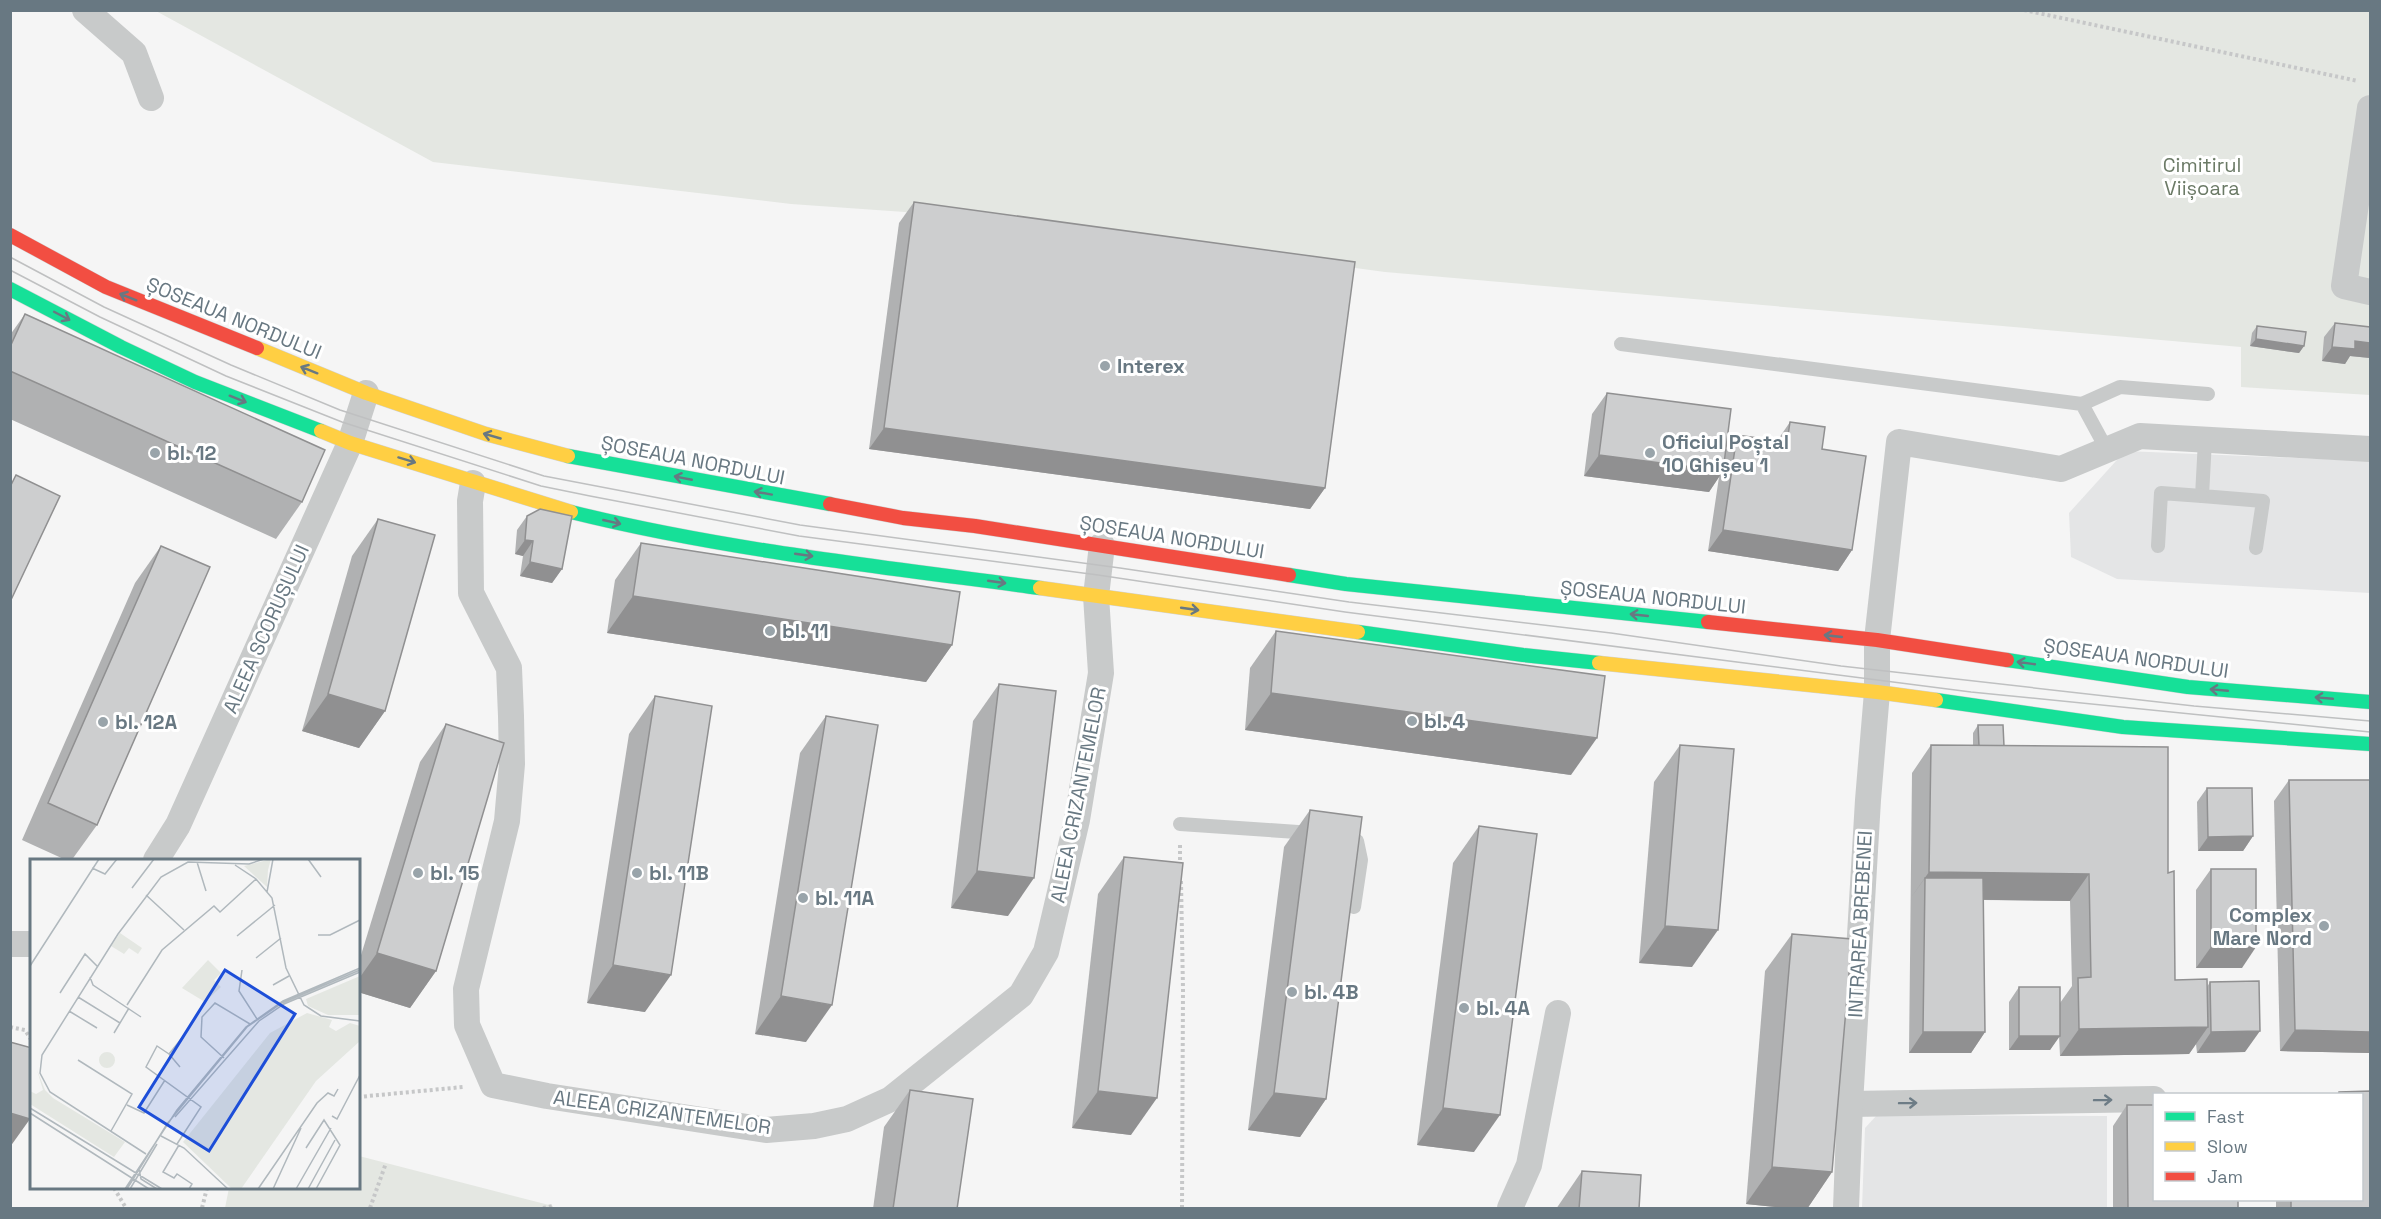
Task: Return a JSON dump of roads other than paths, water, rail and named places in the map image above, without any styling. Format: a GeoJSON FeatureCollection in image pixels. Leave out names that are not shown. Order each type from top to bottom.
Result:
{"type":"FeatureCollection","features":[{"type":"Feature","properties":{"kind":"main road","name":"ȘOSEAUA NORDULUI"},"geometry":{"type":"LineString","coordinates":[[10,235],[106,287],[366,393],[486,434],[560,454],[903,518],[975,526],[1346,584],[1877,640],[2188,687],[2370,702]]}},
{"type":"Feature","properties":{"kind":"main road"},"geometry":{"type":"LineString","coordinates":[[10,289],[121,347],[195,382],[350,443],[555,508],[620,524],[784,553],[1523,655],[1877,692],[2123,727],[2370,744]]}},
{"type":"Feature","properties":{"kind":"street"},"geometry":{"type":"LineString","coordinates":[[85,10],[134,53],[151,98]]}},
{"type":"Feature","properties":{"kind":"street"},"geometry":{"type":"LineString","coordinates":[[2370,108],[2344,286],[2370,292]]}},
{"type":"Feature","properties":{"kind":"street","name":"ALEEA SCORUȘULUI"},"geometry":{"type":"LineString","coordinates":[[157,859],[178,825],[350,443],[366,393]]}},
{"type":"Feature","properties":{"kind":"street"},"geometry":{"type":"LineString","coordinates":[[2107,450],[2140,436],[2370,449]]}},
{"type":"Feature","properties":{"kind":"street","name":"INTRAREA BREBENEI"},"geometry":{"type":"LineString","coordinates":[[1846,1209],[1868,800],[1877,692],[1877,640],[1899,442],[2061,468],[2107,450]]}},
{"type":"Feature","properties":{"kind":"street","name":"ALEEA CRIZANTEMELOR"},"geometry":{"type":"LineString","coordinates":[[473,483],[470,501],[471,593],[509,669],[512,764],[507,821],[466,988],[467,1025],[494,1084],[547,1096],[766,1130],[814,1126],[847,1119],[891,1099],[1021,995],[1046,952],[1077,820],[1101,673],[1096,596],[1101,545]]}},
{"type":"Feature","properties":{"kind":"street"},"geometry":{"type":"LineString","coordinates":[[10,944],[30,944]]}},
{"type":"Feature","properties":{"kind":"street"},"geometry":{"type":"LineString","coordinates":[[1510,1209],[1529,1165],[1558,1013]]}},
{"type":"Feature","properties":{"kind":"street"},"geometry":{"type":"LineString","coordinates":[[1850,1104],[2153,1099]]}},
{"type":"Feature","properties":{"kind":"lane"},"geometry":{"type":"LineString","coordinates":[[1620,344],[2082,404],[2120,387],[2208,394]]}},
{"type":"Feature","properties":{"kind":"lane"},"geometry":{"type":"LineString","coordinates":[[2082,404],[2107,450]]}},
{"type":"Feature","properties":{"kind":"lane"},"geometry":{"type":"LineString","coordinates":[[2202,496],[2205,440]]}},
{"type":"Feature","properties":{"kind":"lane"},"geometry":{"type":"LineString","coordinates":[[2158,546],[2161,493],[2264,501],[2256,548]]}},
{"type":"Feature","properties":{"kind":"lane"},"geometry":{"type":"LineString","coordinates":[[1180,824],[1342,835],[1357,841],[1361,860],[1354,907]]}},
{"type":"Feature","properties":{"kind":"tram line"},"geometry":{"type":"LineString","coordinates":[[10,257],[104,307],[231,365],[340,410],[544,476],[800,525],[1120,568],[1349,602],[1611,633],[1841,666],[2194,706],[2370,721]]}},
{"type":"Feature","properties":{"kind":"tram line"},"geometry":{"type":"LineString","coordinates":[[10,270],[100,317],[226,376],[342,422],[541,486],[590,496],[799,536],[1098,575],[1345,612],[1971,692],[2370,732]]}},
{"type":"Feature","properties":{"kind":"place","name":"Interex"},"geometry":{"type":"Point","coordinates":[1105,366]}},
{"type":"Feature","properties":{"kind":"place","name":"bl. 12"},"geometry":{"type":"Point","coordinates":[155,453]}},
{"type":"Feature","properties":{"kind":"place","name":"Oficiul Poștal 10 Ghișeu 1"},"geometry":{"type":"Point","coordinates":[1650,453]}},
{"type":"Feature","properties":{"kind":"place","name":"bl. 11"},"geometry":{"type":"Point","coordinates":[770,631]}},
{"type":"Feature","properties":{"kind":"place","name":"bl. 4"},"geometry":{"type":"Point","coordinates":[1412,721]}},
{"type":"Feature","properties":{"kind":"place","name":"bl. 12A"},"geometry":{"type":"Point","coordinates":[103,722]}},
{"type":"Feature","properties":{"kind":"place","name":"bl. 15"},"geometry":{"type":"Point","coordinates":[418,873]}},
{"type":"Feature","properties":{"kind":"place","name":"bl. 11B"},"geometry":{"type":"Point","coordinates":[637,873]}},
{"type":"Feature","properties":{"kind":"place","name":"bl. 11A"},"geometry":{"type":"Point","coordinates":[803,898]}},
{"type":"Feature","properties":{"kind":"place","name":"Complex Mare Nord"},"geometry":{"type":"Point","coordinates":[2324,926]}},
{"type":"Feature","properties":{"kind":"place","name":"bl. 4B"},"geometry":{"type":"Point","coordinates":[1292,992]}},
{"type":"Feature","properties":{"kind":"place","name":"bl. 4A"},"geometry":{"type":"Point","coordinates":[1464,1008]}},
{"type":"Feature","properties":{"kind":"park label","name":"Cimitirul Viișoara"},"geometry":{"type":"Point","coordinates":[2202,176]}}]}
